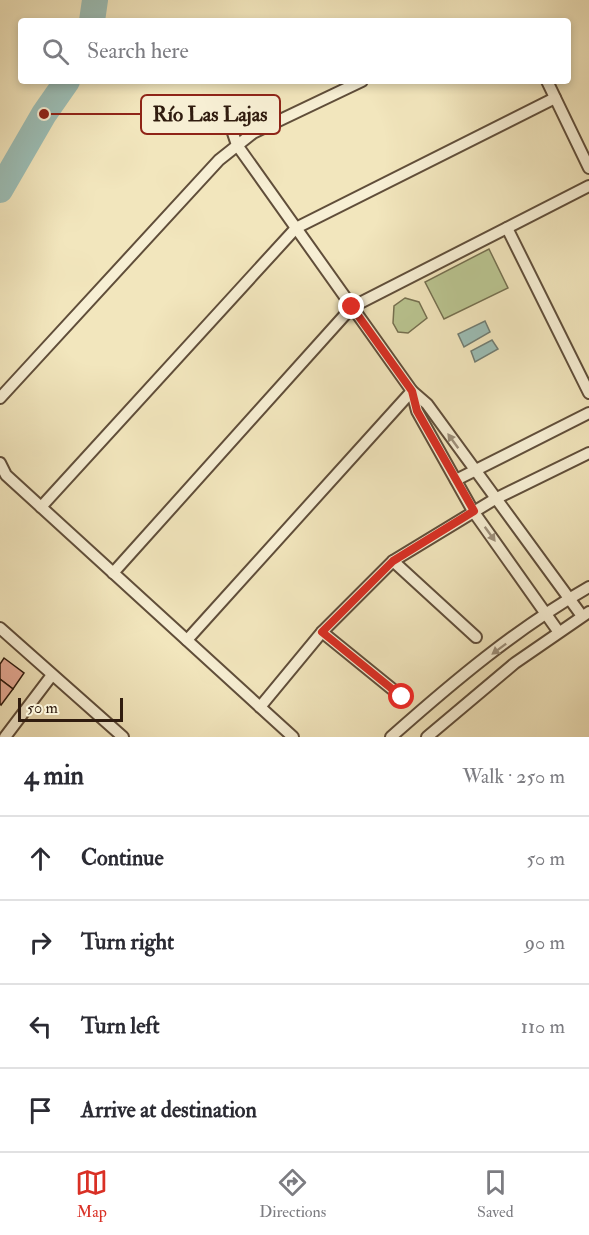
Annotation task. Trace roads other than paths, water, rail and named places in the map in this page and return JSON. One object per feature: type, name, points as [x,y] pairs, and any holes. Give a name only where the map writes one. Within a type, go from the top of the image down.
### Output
[{"type":"street","points":[[0,398],[219,160],[253,133],[356,84]]},
{"type":"street","points":[[548,84],[589,168]]},
{"type":"street","points":[[41,507],[296,228],[555,98]]},
{"type":"street","points":[[230,124],[237,145],[412,391],[427,404],[569,598],[585,614],[506,670],[427,737]]},
{"type":"street","points":[[113,573],[352,307],[589,186]]},
{"type":"street","points":[[507,228],[589,393]]},
{"type":"street","points":[[412,391],[417,411],[474,511],[558,631]]},
{"type":"street","points":[[187,640],[412,391]]},
{"type":"street","points":[[456,480],[589,413]]},
{"type":"street","points":[[260,707],[322,632],[393,561],[495,499],[589,453]]},
{"type":"street","points":[[0,463],[6,475],[293,737]]},
{"type":"street","points":[[393,561],[476,637]]},
{"type":"street","points":[[391,737],[444,690],[546,614],[589,587]]},
{"type":"street","points":[[0,627],[123,737]]},
{"type":"street","points":[[322,632],[402,697]]},
{"type":"street","points":[[5,737],[52,675]]},
{"type":"water","points":[[485,321],[490,332],[464,347],[458,334]]},
{"type":"water","points":[[492,340],[498,349],[475,362],[471,351]]},
{"type":"waterway","points":[[92,18],[95,0]]},
{"type":"waterway","points":[[0,190],[44,114],[65,84]]},
{"type":"place","name":"Río Las Lajas","points":[[44,114]]}]
